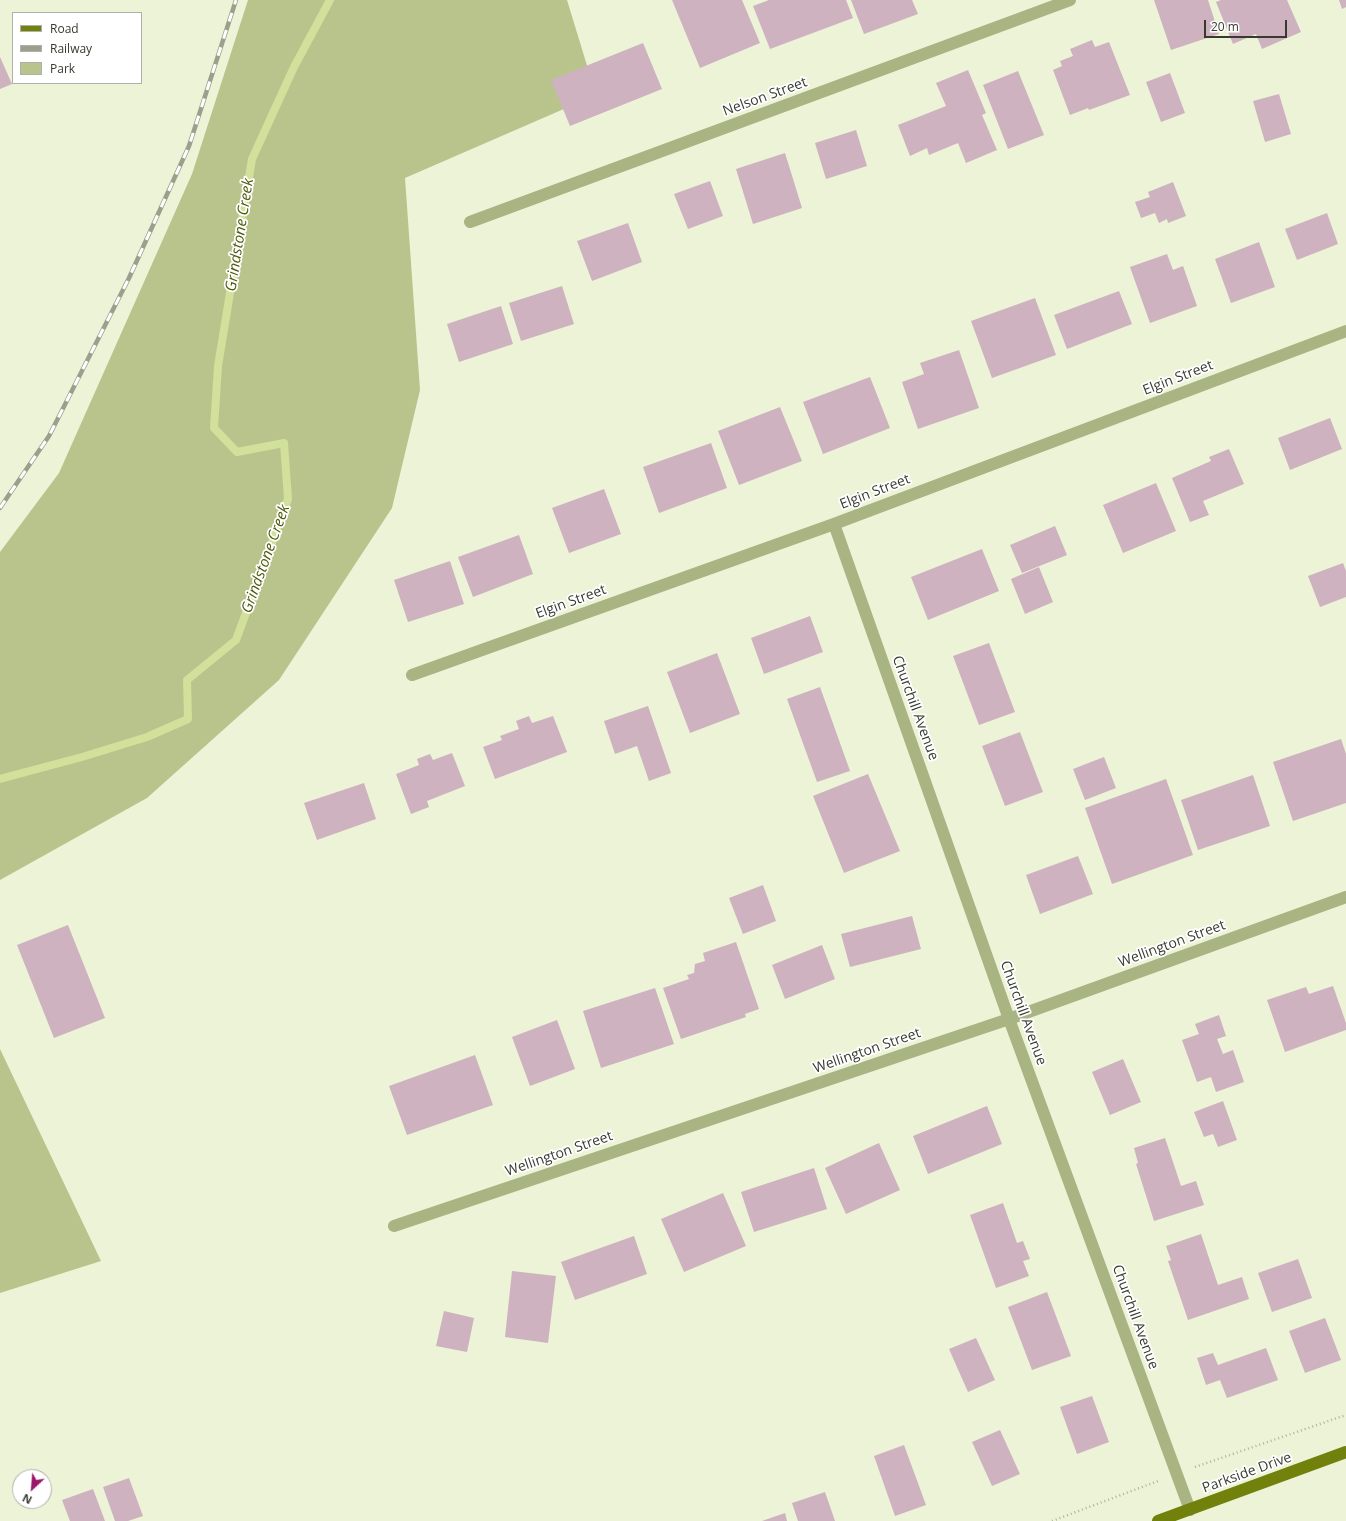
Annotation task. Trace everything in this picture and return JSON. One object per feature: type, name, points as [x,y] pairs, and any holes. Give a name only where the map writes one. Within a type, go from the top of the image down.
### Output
[{"type":"main road","name":"Parkside Drive","points":[[1158,1521],[1346,1452]]},
{"type":"street","name":"Nelson Street","points":[[470,222],[1070,0]]},
{"type":"street","name":"Elgin Street","points":[[412,675],[834,524],[1346,331]]},
{"type":"street","name":"Churchill Avenue","points":[[834,524],[1009,1019],[1190,1510]]},
{"type":"street","name":"Wellington Street","points":[[394,1226],[1009,1019],[1346,896]]},
{"type":"path","points":[[1052,1521],[1177,1474],[1346,1415]]},
{"type":"green space","points":[[248,0],[567,0],[596,95],[405,178],[420,390],[392,508],[279,680],[147,798],[0,880],[0,552],[59,473],[192,174]]},
{"type":"green space","points":[[0,1049],[101,1261],[0,1293]]},
{"type":"building","points":[[672,0],[742,0],[760,43],[700,68]]},
{"type":"building","points":[[769,0],[846,0],[853,18],[770,49],[753,6]]},
{"type":"building","points":[[851,0],[912,0],[918,14],[864,34]]},
{"type":"building","points":[[1154,0],[1208,0],[1219,34],[1171,50]]},
{"type":"building","points":[[1221,0],[1287,0],[1301,32],[1262,49],[1256,34],[1233,44],[1216,2]]},
{"type":"building","points":[[1339,0],[1346,0],[1346,7],[1342,9]]},
{"type":"building","points":[[1092,40],[1095,47],[1109,42],[1130,95],[1089,110],[1088,108],[1070,115],[1053,70],[1062,66],[1060,61],[1073,56],[1070,49]]},
{"type":"building","points":[[643,43],[662,89],[570,126],[551,80]]},
{"type":"building","points":[[0,57],[12,84],[0,89]]},
{"type":"building","points":[[968,70],[986,113],[982,115],[997,150],[966,163],[958,143],[929,155],[927,148],[910,156],[898,125],[946,106],[936,83]]},
{"type":"building","points":[[1018,71],[1044,135],[1008,149],[983,85]]},
{"type":"building","points":[[1170,73],[1185,113],[1161,122],[1146,82]]},
{"type":"building","points":[[1279,94],[1291,134],[1265,142],[1253,101]]},
{"type":"building","points":[[856,130],[867,166],[826,179],[815,143]]},
{"type":"building","points":[[785,153],[802,208],[753,224],[736,169]]},
{"type":"building","points":[[710,181],[723,216],[688,229],[674,194]]},
{"type":"building","points":[[1173,182],[1186,216],[1168,223],[1167,219],[1159,223],[1155,213],[1141,218],[1135,202],[1150,197],[1148,192]]},
{"type":"building","points":[[1327,213],[1338,244],[1297,260],[1285,229]]},
{"type":"building","points":[[628,223],[642,262],[592,281],[577,241]]},
{"type":"building","points":[[1259,242],[1275,287],[1231,303],[1215,259]]},
{"type":"building","points":[[1167,254],[1173,270],[1183,266],[1197,306],[1150,323],[1130,267]]},
{"type":"building","points":[[562,286],[574,324],[521,341],[509,303]]},
{"type":"building","points":[[1119,291],[1132,324],[1067,349],[1054,315]]},
{"type":"building","points":[[1035,298],[1056,355],[992,378],[971,321]]},
{"type":"building","points":[[501,306],[513,344],[459,362],[447,324]]},
{"type":"building","points":[[959,350],[979,408],[918,429],[902,382],[924,374],[920,363]]},
{"type":"building","points":[[870,377],[890,428],[823,454],[803,402]]},
{"type":"building","points":[[780,407],[802,461],[739,485],[718,431]]},
{"type":"building","points":[[1330,418],[1342,449],[1290,470],[1278,438]]},
{"type":"building","points":[[711,443],[727,488],[659,513],[643,467]]},
{"type":"building","points":[[1229,449],[1244,484],[1203,501],[1209,515],[1190,522],[1172,478],[1211,461],[1209,457]]},
{"type":"building","points":[[1156,483],[1176,531],[1123,553],[1103,505]]},
{"type":"building","points":[[604,489],[621,534],[569,553],[552,508]]},
{"type":"building","points":[[1055,526],[1067,555],[1022,573],[1010,545]]},
{"type":"building","points":[[519,535],[533,574],[473,597],[458,557]]},
{"type":"building","points":[[982,549],[999,591],[928,620],[911,577]]},
{"type":"building","points":[[450,561],[464,604],[408,622],[394,580]]},
{"type":"building","points":[[1343,563],[1346,571],[1346,597],[1320,607],[1308,576]]},
{"type":"building","points":[[1039,567],[1053,602],[1025,614],[1011,579]]},
{"type":"building","points":[[810,616],[823,652],[764,674],[751,638]]},
{"type":"building","points":[[989,643],[1015,712],[979,725],[953,656]]},
{"type":"building","points":[[717,653],[740,714],[690,733],[667,672]]},
{"type":"building","points":[[820,687],[850,771],[817,782],[787,699]]},
{"type":"building","points":[[648,706],[671,773],[649,781],[637,746],[615,754],[604,721]]},
{"type":"building","points":[[529,716],[532,723],[553,716],[567,752],[495,779],[483,747],[502,740],[500,736],[519,729],[516,721]]},
{"type":"building","points":[[1020,732],[1043,792],[1005,806],[982,746]]},
{"type":"building","points":[[1341,739],[1346,754],[1346,803],[1293,821],[1273,762]]},
{"type":"building","points":[[452,753],[465,786],[427,801],[429,807],[411,814],[396,774],[419,765],[417,759],[430,754],[433,760]]},
{"type":"building","points":[[1104,757],[1116,788],[1085,800],[1073,769]]},
{"type":"building","points":[[868,774],[900,851],[844,873],[813,796]]},
{"type":"building","points":[[1253,775],[1270,826],[1198,850],[1181,800]]},
{"type":"building","points":[[1166,779],[1193,855],[1112,884],[1085,808]]},
{"type":"building","points":[[364,783],[376,819],[317,840],[304,803]]},
{"type":"building","points":[[1078,856],[1093,894],[1040,914],[1026,875]]},
{"type":"building","points":[[763,885],[776,921],[743,934],[729,898]]},
{"type":"building","points":[[912,916],[921,949],[850,967],[841,934]]},
{"type":"building","points":[[68,925],[105,1018],[54,1038],[17,945]]},
{"type":"building","points":[[736,942],[759,1009],[745,1014],[746,1017],[681,1039],[663,988],[689,979],[687,975],[694,973],[695,964],[705,961],[703,953]]},
{"type":"building","points":[[822,945],[835,979],[785,999],[772,965]]},
{"type":"building","points":[[1333,986],[1346,1023],[1346,1030],[1285,1052],[1267,1000],[1306,987],[1309,994]]},
{"type":"building","points":[[655,988],[674,1044],[601,1068],[583,1011]]},
{"type":"building","points":[[1219,1015],[1226,1036],[1217,1039],[1223,1054],[1233,1050],[1244,1082],[1216,1092],[1211,1077],[1197,1082],[1182,1040],[1199,1034],[1195,1024]]},
{"type":"building","points":[[557,1020],[575,1069],[530,1086],[512,1037]]},
{"type":"building","points":[[475,1055],[493,1105],[407,1135],[389,1086]]},
{"type":"building","points":[[1123,1059],[1141,1102],[1110,1115],[1092,1072]]},
{"type":"building","points":[[1223,1101],[1237,1140],[1218,1147],[1213,1134],[1204,1137],[1194,1112]]},
{"type":"building","points":[[987,1106],[1002,1144],[928,1174],[913,1136]]},
{"type":"building","points":[[1165,1138],[1181,1186],[1196,1181],[1204,1205],[1154,1221],[1136,1164],[1138,1163],[1134,1148]]},
{"type":"building","points":[[879,1143],[900,1190],[846,1214],[825,1168]]},
{"type":"building","points":[[814,1168],[827,1209],[754,1232],[741,1192]]},
{"type":"building","points":[[723,1193],[746,1246],[684,1272],[661,1219]]},
{"type":"building","points":[[1003,1203],[1017,1243],[1023,1241],[1030,1259],[1023,1261],[1029,1276],[996,1288],[970,1215]]},
{"type":"building","points":[[1201,1234],[1218,1285],[1242,1277],[1249,1299],[1188,1320],[1168,1261],[1171,1260],[1166,1246]]},
{"type":"building","points":[[634,1236],[647,1274],[575,1300],[561,1262]]},
{"type":"building","points":[[1298,1259],[1312,1298],[1272,1312],[1258,1273]]},
{"type":"building","points":[[512,1271],[556,1276],[548,1343],[505,1337]]},
{"type":"building","points":[[1047,1292],[1071,1356],[1032,1370],[1008,1307]]},
{"type":"building","points":[[444,1311],[474,1318],[467,1352],[436,1346]]},
{"type":"building","points":[[1325,1318],[1341,1360],[1305,1373],[1289,1331]]},
{"type":"building","points":[[976,1338],[995,1380],[968,1392],[949,1349]]},
{"type":"building","points":[[1266,1348],[1278,1380],[1227,1398],[1220,1380],[1206,1385],[1197,1358],[1213,1353],[1218,1365]]},
{"type":"building","points":[[1092,1396],[1109,1442],[1077,1454],[1060,1407]]},
{"type":"building","points":[[1000,1430],[1020,1474],[992,1486],[972,1442]]},
{"type":"building","points":[[904,1445],[926,1505],[895,1516],[874,1456]]},
{"type":"building","points":[[129,1478],[143,1516],[128,1521],[115,1521],[103,1487]]},
{"type":"building","points":[[93,1489],[105,1521],[70,1521],[62,1500]]},
{"type":"building","points":[[825,1492],[835,1521],[798,1521],[792,1503]]},
{"type":"building","points":[[785,1513],[787,1521],[762,1521]]},
{"type":"waterway","name":"Grindstone Creek","points":[[0,779],[82,757],[147,737],[188,719],[187,680],[236,640],[288,499],[284,443],[237,452],[214,428],[218,366],[252,159],[294,67],[330,0]]},
{"type":"railway","points":[[0,508],[49,436],[129,278],[189,146],[236,0]]}]
